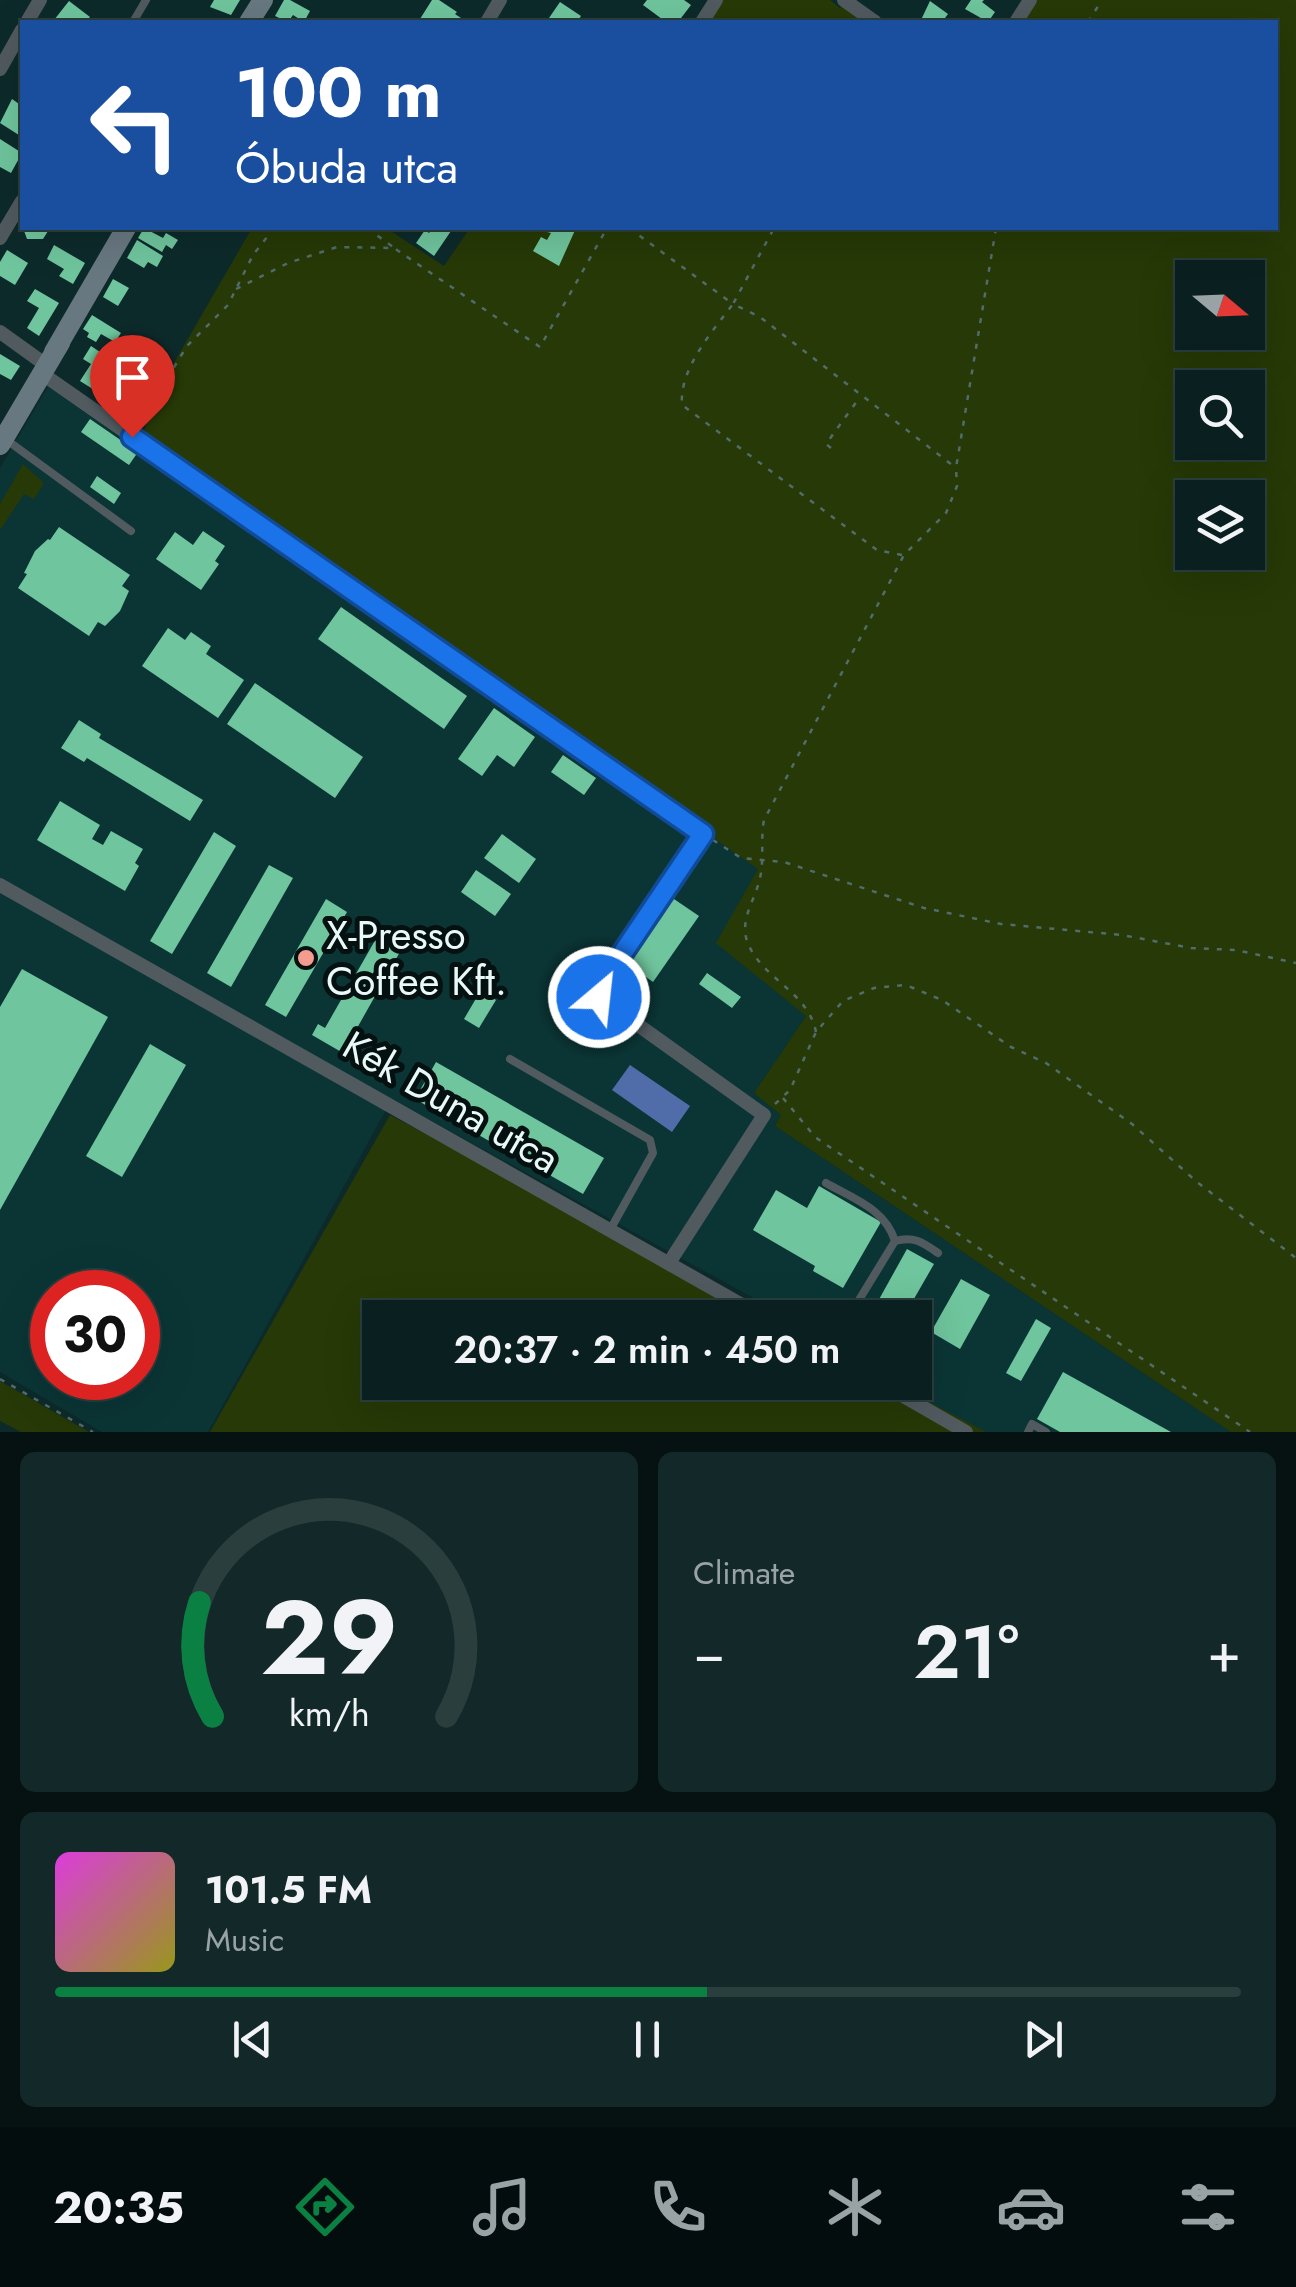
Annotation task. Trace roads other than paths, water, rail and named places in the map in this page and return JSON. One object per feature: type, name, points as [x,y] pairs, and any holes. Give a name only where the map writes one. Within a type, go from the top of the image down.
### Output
[{"type":"main road","points":[[2,442],[125,230]]},
{"type":"street","points":[[844,0],[872,20]]},
{"type":"street","points":[[0,69],[20,34]]},
{"type":"street","points":[[0,238],[20,204]]},
{"type":"street","points":[[0,332],[47,363],[132,437],[703,834],[599,988],[599,997],[764,1114],[669,1263]]},
{"type":"street","name":"Kék Duna utca","points":[[0,885],[734,1300]]},
{"type":"street","points":[[910,1400],[966,1432]]},
{"type":"lane","points":[[2,442],[131,530]]},
{"type":"lane","points":[[510,1059],[650,1140],[653,1152],[610,1230]]},
{"type":"lane","points":[[826,1182],[881,1214],[889,1222],[895,1240]]},
{"type":"lane","points":[[859,1300],[895,1240],[918,1239],[938,1253]]},
{"type":"lane","points":[[1028,1432],[1032,1424],[1046,1432]]},
{"type":"water","points":[[630,1065],[690,1106],[672,1132],[612,1090]]},
{"type":"place","name":"X-Presso Coffee Kft.","points":[[306,958]]}]
